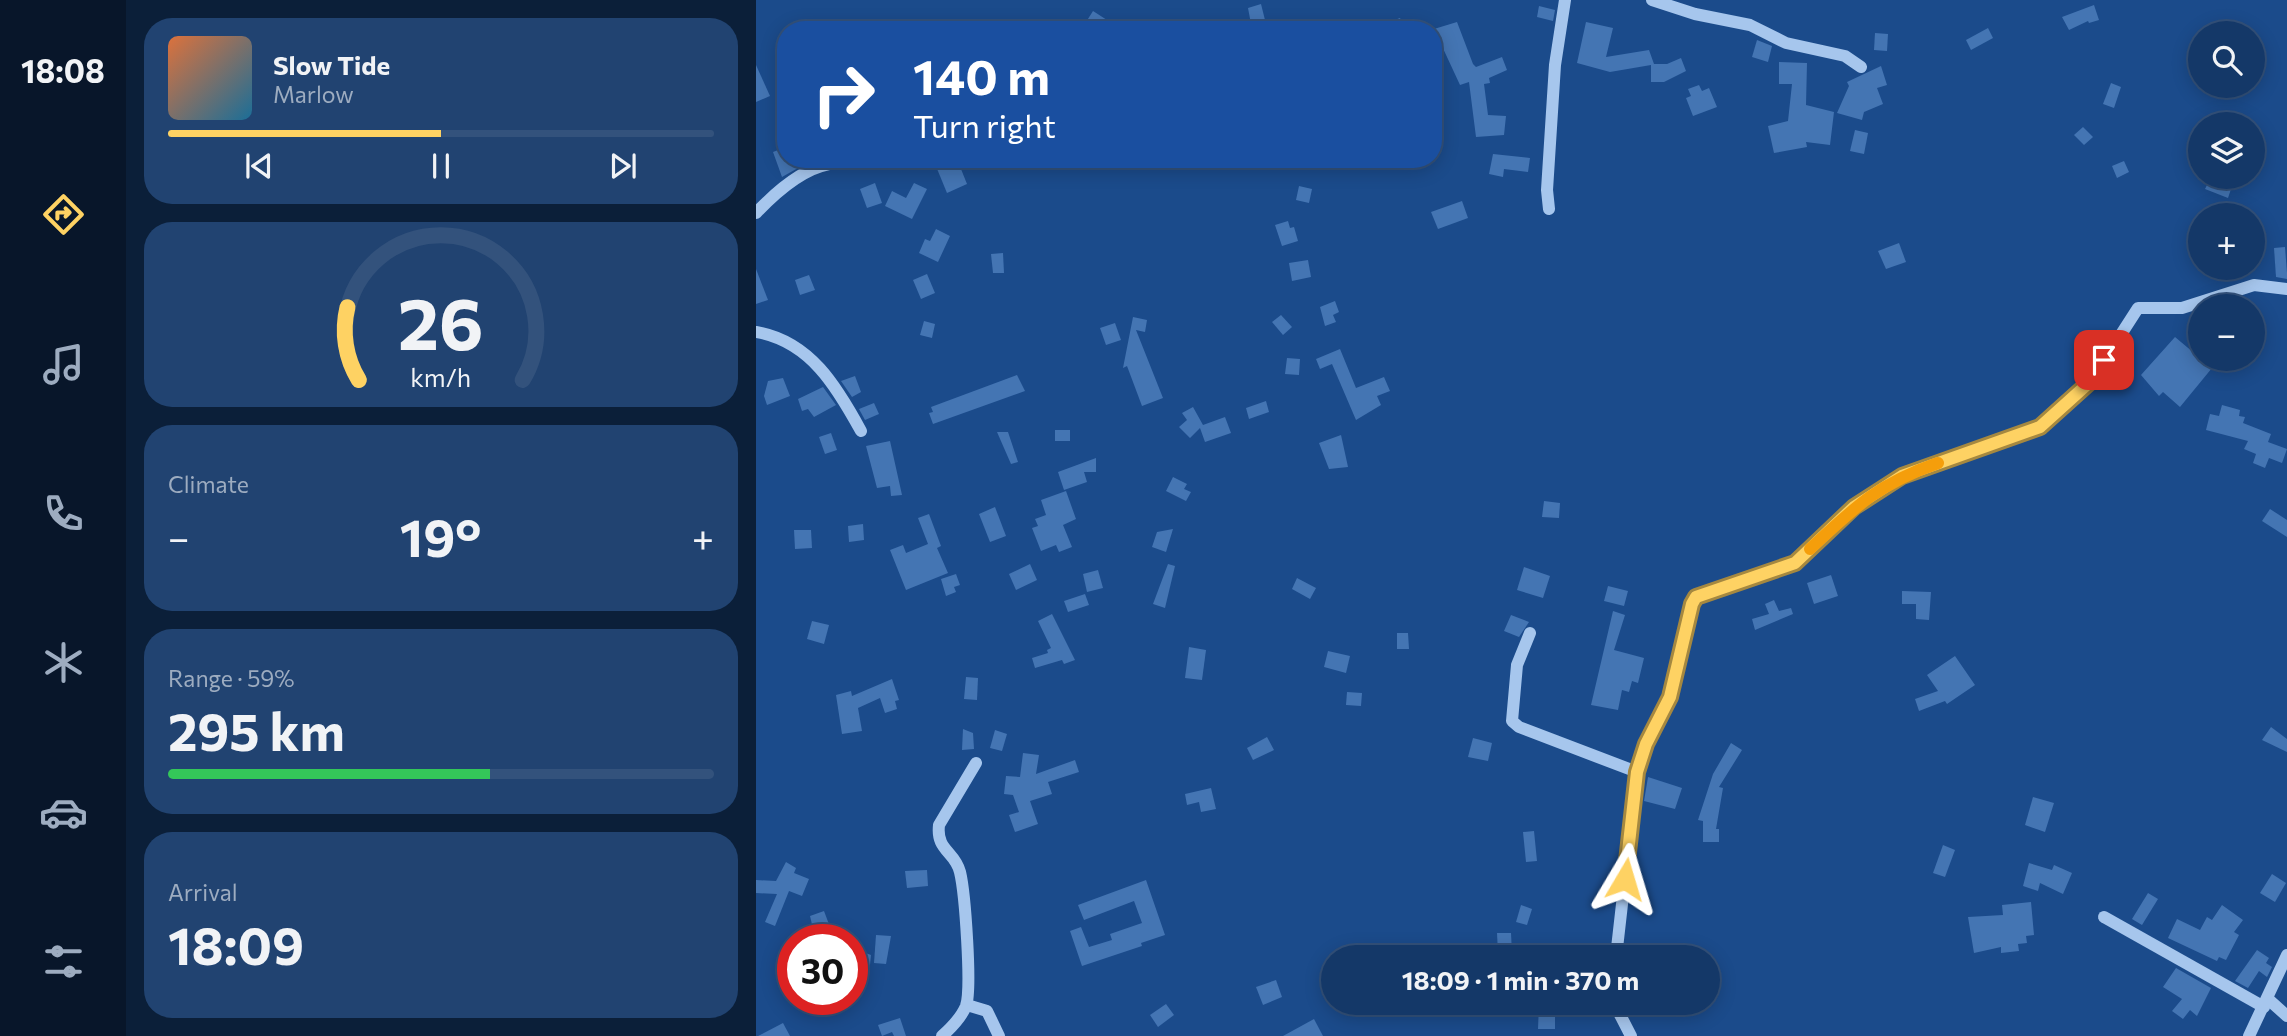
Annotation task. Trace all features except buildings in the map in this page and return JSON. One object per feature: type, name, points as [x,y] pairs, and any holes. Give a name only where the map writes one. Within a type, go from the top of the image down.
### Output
[{"type":"street","points":[[1549,209],[1546,190],[1555,65],[1565,0]]},
{"type":"street","points":[[1652,0],[1695,15],[1751,24],[1786,43],[1846,56],[1861,67]]},
{"type":"street","points":[[756,213],[784,188],[818,168]]},
{"type":"street","points":[[1617,945],[1637,772],[1646,744],[1670,697],[1692,604],[1696,597],[1795,563],[1854,507],[1902,476],[2040,427],[2091,381],[2138,308],[2182,308],[2254,285],[2287,289]]},
{"type":"street","points":[[756,331],[772,334],[808,356],[836,388],[861,431]]},
{"type":"street","points":[[1530,633],[1517,665],[1513,722],[1519,727],[1637,772]]},
{"type":"street","points":[[942,1036],[967,1005],[960,870],[938,836],[945,811],[976,763]]},
{"type":"street","points":[[2104,917],[2287,1016]]},
{"type":"street","points":[[2249,1036],[2287,955]]},
{"type":"street","points":[[967,1005],[987,1011],[999,1036]]},
{"type":"street","points":[[1620,1015],[1631,1036]]},
{"type":"slow traffic","points":[[1810,549],[1854,507],[1880,488],[1902,476],[1938,463]]},
{"type":"route","points":[[1625,879],[1637,772],[1646,744],[1670,697],[1692,604],[1696,597],[1776,572],[1795,563],[1854,507],[1902,476],[2040,427],[2091,381],[2104,360]]}]
